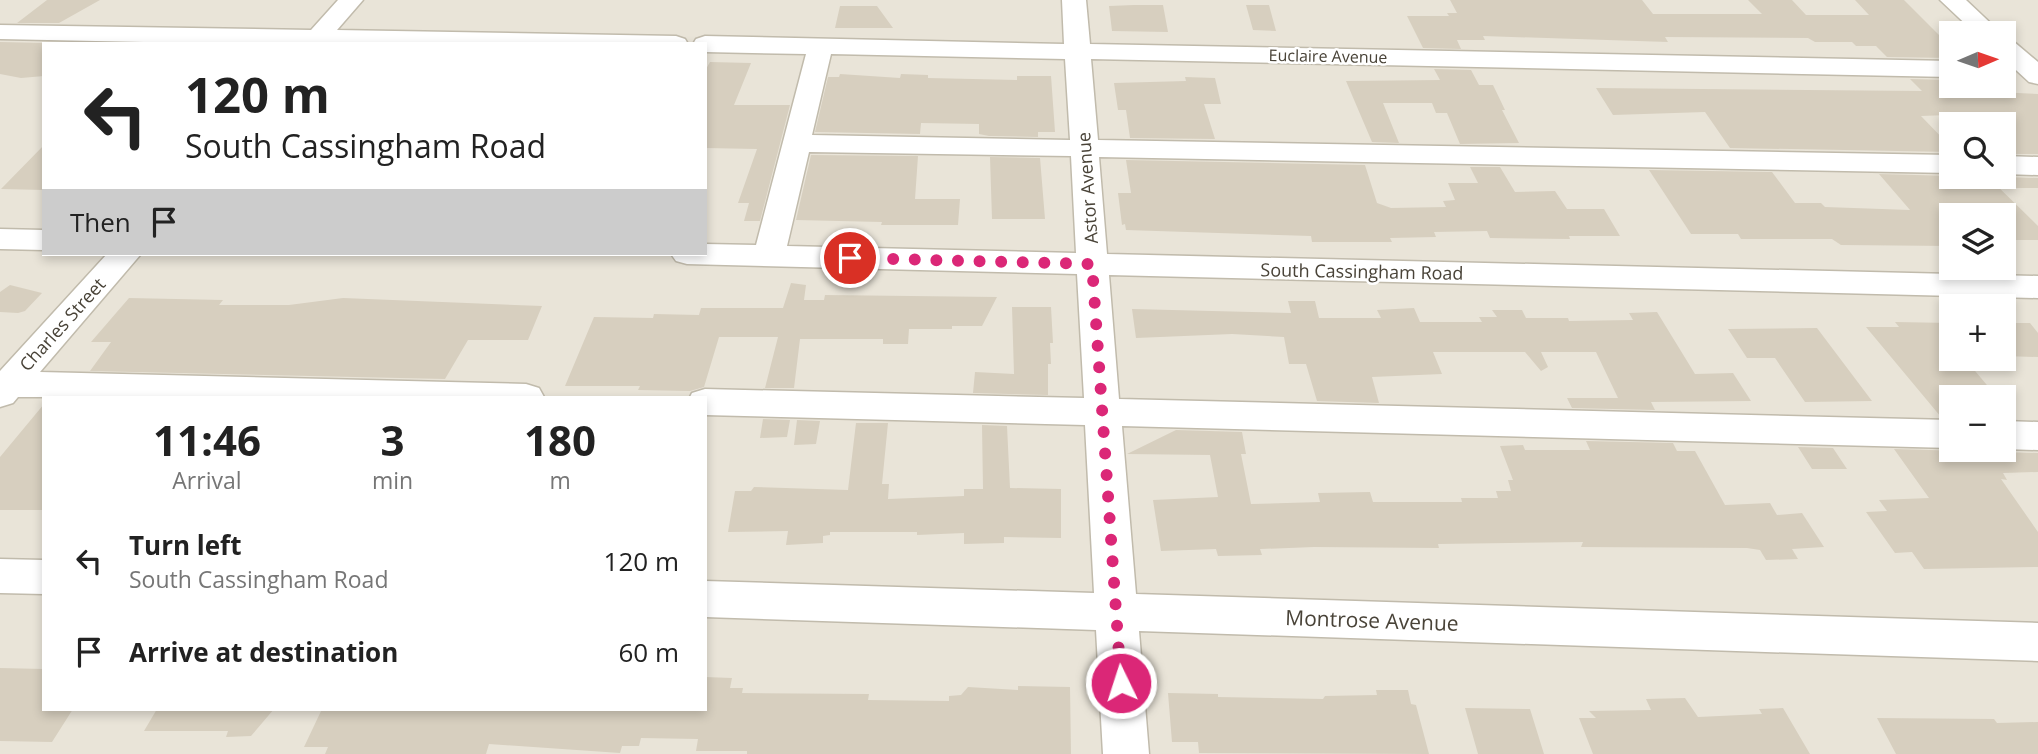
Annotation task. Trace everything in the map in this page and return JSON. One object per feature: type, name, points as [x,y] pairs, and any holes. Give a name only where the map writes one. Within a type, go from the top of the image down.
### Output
[{"type":"street","points":[[315,41],[351,0]]},
{"type":"street","name":"Astor Avenue","points":[[1074,0],[1126,754]]},
{"type":"street","points":[[1952,0],[1976,21]]},
{"type":"street","points":[[0,32],[315,41],[525,42]]},
{"type":"street","name":"Euclaire Avenue","points":[[707,44],[1939,69]]},
{"type":"street","points":[[769,256],[820,47]]},
{"type":"street","points":[[2016,56],[2036,72]]},
{"type":"street","points":[[2016,71],[2036,72]]},
{"type":"street","points":[[796,143],[1939,164]]},
{"type":"street","points":[[2016,165],[2038,166]]},
{"type":"street","points":[[0,239],[42,240]]},
{"type":"street","name":"South Cassingham Road","points":[[707,254],[2038,287]]},
{"type":"street","name":"Charles Street","points":[[3,387],[123,256]]},
{"type":"street","points":[[3,387],[474,396]]},
{"type":"street","points":[[707,402],[1939,434]]},
{"type":"street","points":[[2016,435],[2038,436]]},
{"type":"street","points":[[0,576],[42,578]]},
{"type":"street","name":"Montrose Avenue","points":[[707,599],[2038,642]]},
{"type":"shaded area","points":[[0,0],[2038,0],[2038,754],[0,754]]},
{"type":"building","points":[[47,0],[100,0],[59,23],[17,23]]},
{"type":"building","points":[[1450,0],[1642,0],[1653,14],[1762,14],[1748,0],[1792,0],[1806,15],[1869,15],[1855,0],[1904,0],[1939,35],[1939,58],[1887,57],[1876,46],[1856,46],[1852,42],[1815,42],[1808,38],[1665,37],[1668,42],[1483,36],[1485,40],[1457,40],[1461,49],[1423,48],[1407,16],[1449,16],[1447,13],[1457,13]]},
{"type":"building","points":[[1163,5],[1168,32],[1112,31],[1109,6]]},
{"type":"building","points":[[1246,5],[1269,5],[1276,31],[1253,30]]},
{"type":"building","points":[[840,6],[877,6],[893,28],[835,28]]},
{"type":"building","points":[[0,42],[42,43],[42,76],[21,78],[0,74]]},
{"type":"building","points":[[710,62],[751,63],[734,105],[790,105],[760,221],[744,221],[749,203],[738,203],[757,149],[707,148],[707,67]]},
{"type":"building","points":[[1434,69],[1471,70],[1479,85],[1493,85],[1519,143],[1460,144],[1447,113],[1436,113],[1432,103],[1383,103],[1399,143],[1372,142],[1346,81],[1440,80]]},
{"type":"building","points":[[840,74],[1017,80],[1017,76],[1051,76],[1055,132],[1038,132],[1038,137],[989,136],[979,134],[979,124],[921,123],[920,134],[815,132],[828,77],[839,77]]},
{"type":"building","points":[[1185,77],[1215,78],[1221,104],[1204,104],[1215,139],[1130,138],[1126,110],[1118,110],[1114,83],[1186,81]]},
{"type":"building","points":[[1910,79],[1939,80],[1939,98],[2016,98],[2016,93],[2038,94],[2038,154],[2016,154],[2016,112],[1939,112],[1939,115],[1921,116],[1939,135],[1939,152],[1730,148],[1705,112],[1613,115],[1596,88],[1922,91]]},
{"type":"building","points":[[42,147],[42,190],[1,189]]},
{"type":"building","points":[[811,155],[918,156],[915,199],[960,199],[958,225],[881,225],[882,222],[796,220]]},
{"type":"building","points":[[990,157],[1040,158],[1045,219],[992,219]]},
{"type":"building","points":[[1126,160],[1365,165],[1377,203],[1391,208],[1446,207],[1443,201],[1455,200],[1448,183],[1478,183],[1470,167],[1500,167],[1515,192],[1555,191],[1567,209],[1604,209],[1620,236],[1569,236],[1570,239],[1490,238],[1487,231],[1434,232],[1436,237],[1390,238],[1392,242],[1312,242],[1311,236],[1126,230],[1125,224],[1122,225],[1118,193],[1131,193]]},
{"type":"building","points":[[1649,170],[1772,172],[1795,203],[1821,203],[1825,207],[1910,210],[1879,174],[1939,176],[1939,189],[2000,189],[2015,203],[1939,203],[1939,246],[1841,245],[1832,239],[1741,239],[1738,234],[1691,234]]},
{"type":"building","points":[[2016,177],[2038,178],[2038,188],[2016,188]]},
{"type":"building","points":[[2016,204],[2038,226],[2038,240],[2016,240]]},
{"type":"building","points":[[791,283],[806,285],[804,300],[824,300],[825,295],[997,297],[982,326],[909,329],[908,344],[883,344],[883,339],[800,339],[794,388],[765,388],[778,337],[719,337],[704,387],[690,391],[638,390],[640,386],[565,386],[594,317],[653,318],[654,314],[699,315],[701,308],[783,308]]},
{"type":"building","points":[[10,285],[42,293],[25,311],[0,312],[0,292]]},
{"type":"building","points":[[129,298],[223,300],[219,305],[289,305],[343,298],[542,306],[528,340],[468,340],[445,379],[90,371],[111,342],[91,342]]},
{"type":"building","points":[[1288,301],[1315,301],[1319,318],[1381,318],[1377,310],[1414,308],[1420,322],[1482,322],[1479,317],[1497,317],[1492,310],[1522,310],[1526,318],[1568,318],[1569,321],[1633,320],[1629,313],[1657,312],[1695,374],[1733,373],[1751,401],[1651,402],[1655,410],[1572,408],[1567,398],[1618,398],[1596,352],[1541,352],[1548,367],[1541,371],[1525,352],[1433,352],[1442,374],[1372,377],[1379,403],[1317,401],[1306,364],[1289,364],[1284,337],[1232,334],[1136,338],[1132,309],[1291,313]]},
{"type":"building","points":[[1012,307],[1051,307],[1053,343],[1050,343],[1048,395],[973,393],[975,372],[1014,374]]},
{"type":"building","points":[[1895,322],[1939,323],[1939,371],[1975,371],[1987,385],[1939,385],[1939,415],[1866,327],[1899,327]]},
{"type":"building","points":[[2016,323],[2030,323],[2038,333],[2038,357],[2016,356]]},
{"type":"building","points":[[1817,328],[1872,401],[1805,402],[1775,358],[1747,358],[1728,329]]},
{"type":"building","points":[[42,406],[42,510],[0,510],[0,457]]},
{"type":"building","points":[[763,419],[790,420],[787,437],[760,438]]},
{"type":"building","points":[[797,420],[820,421],[816,444],[794,445]]},
{"type":"building","points":[[856,423],[888,423],[882,484],[889,484],[888,499],[964,496],[964,489],[983,489],[982,425],[1007,426],[1010,488],[1061,489],[1061,538],[1004,537],[1004,543],[964,544],[964,533],[917,535],[917,532],[830,532],[830,535],[823,536],[823,543],[786,545],[788,531],[728,532],[735,491],[751,491],[754,487],[848,490]]},
{"type":"building","points":[[1176,430],[1242,432],[1246,454],[1241,454],[1251,504],[1320,502],[1318,493],[1370,492],[1373,502],[1462,502],[1461,498],[1498,498],[1496,491],[1511,491],[1508,480],[1513,480],[1500,446],[1523,445],[1525,450],[1590,450],[1586,441],[1673,443],[1677,451],[1695,451],[1725,505],[1770,503],[1777,515],[1802,513],[1824,547],[1792,549],[1798,559],[1766,560],[1760,550],[1747,548],[1581,547],[1583,542],[1438,544],[1439,548],[1260,549],[1262,555],[1218,556],[1216,549],[1161,551],[1153,500],[1218,497],[1210,455],[1127,454]]},
{"type":"building","points":[[1798,447],[1833,448],[1847,469],[1812,469]]},
{"type":"building","points":[[1894,449],[1939,450],[1939,462],[2016,462],[2016,452],[2038,453],[2038,472],[2003,473],[2007,480],[2001,479],[2038,532],[2038,567],[1924,569],[1912,552],[1895,553],[1866,512],[1887,511],[1879,500],[1929,498]]},
{"type":"building","points":[[0,668],[42,669],[42,711],[72,711],[52,742],[0,741]]},
{"type":"building","points":[[707,677],[732,678],[730,688],[743,688],[742,693],[869,694],[868,700],[949,701],[949,696],[961,695],[968,687],[1018,690],[1018,686],[1070,687],[1071,754],[747,754],[747,751],[696,751],[698,739],[641,738],[639,746],[622,746],[620,753],[489,744],[486,754],[325,754],[328,747],[304,747],[321,711],[707,711]]},
{"type":"building","points":[[1376,690],[1408,690],[1411,704],[1416,705],[1429,754],[1199,753],[1198,742],[1172,742],[1168,693],[1323,699],[1325,696],[1377,695]]},
{"type":"building","points":[[1685,698],[1698,717],[1762,714],[1759,709],[1783,708],[1810,754],[1593,754],[1579,718],[1596,718],[1589,711],[1651,710],[1646,699]]},
{"type":"building","points":[[1465,708],[1530,709],[1544,754],[1478,754]]},
{"type":"building","points":[[156,711],[272,711],[251,736],[226,737],[228,731],[144,731]]},
{"type":"building","points":[[1877,718],[2038,722],[2038,754],[1896,754]]},
{"type":"route","points":[[850,258],[1092,264],[1121,683]]}]
